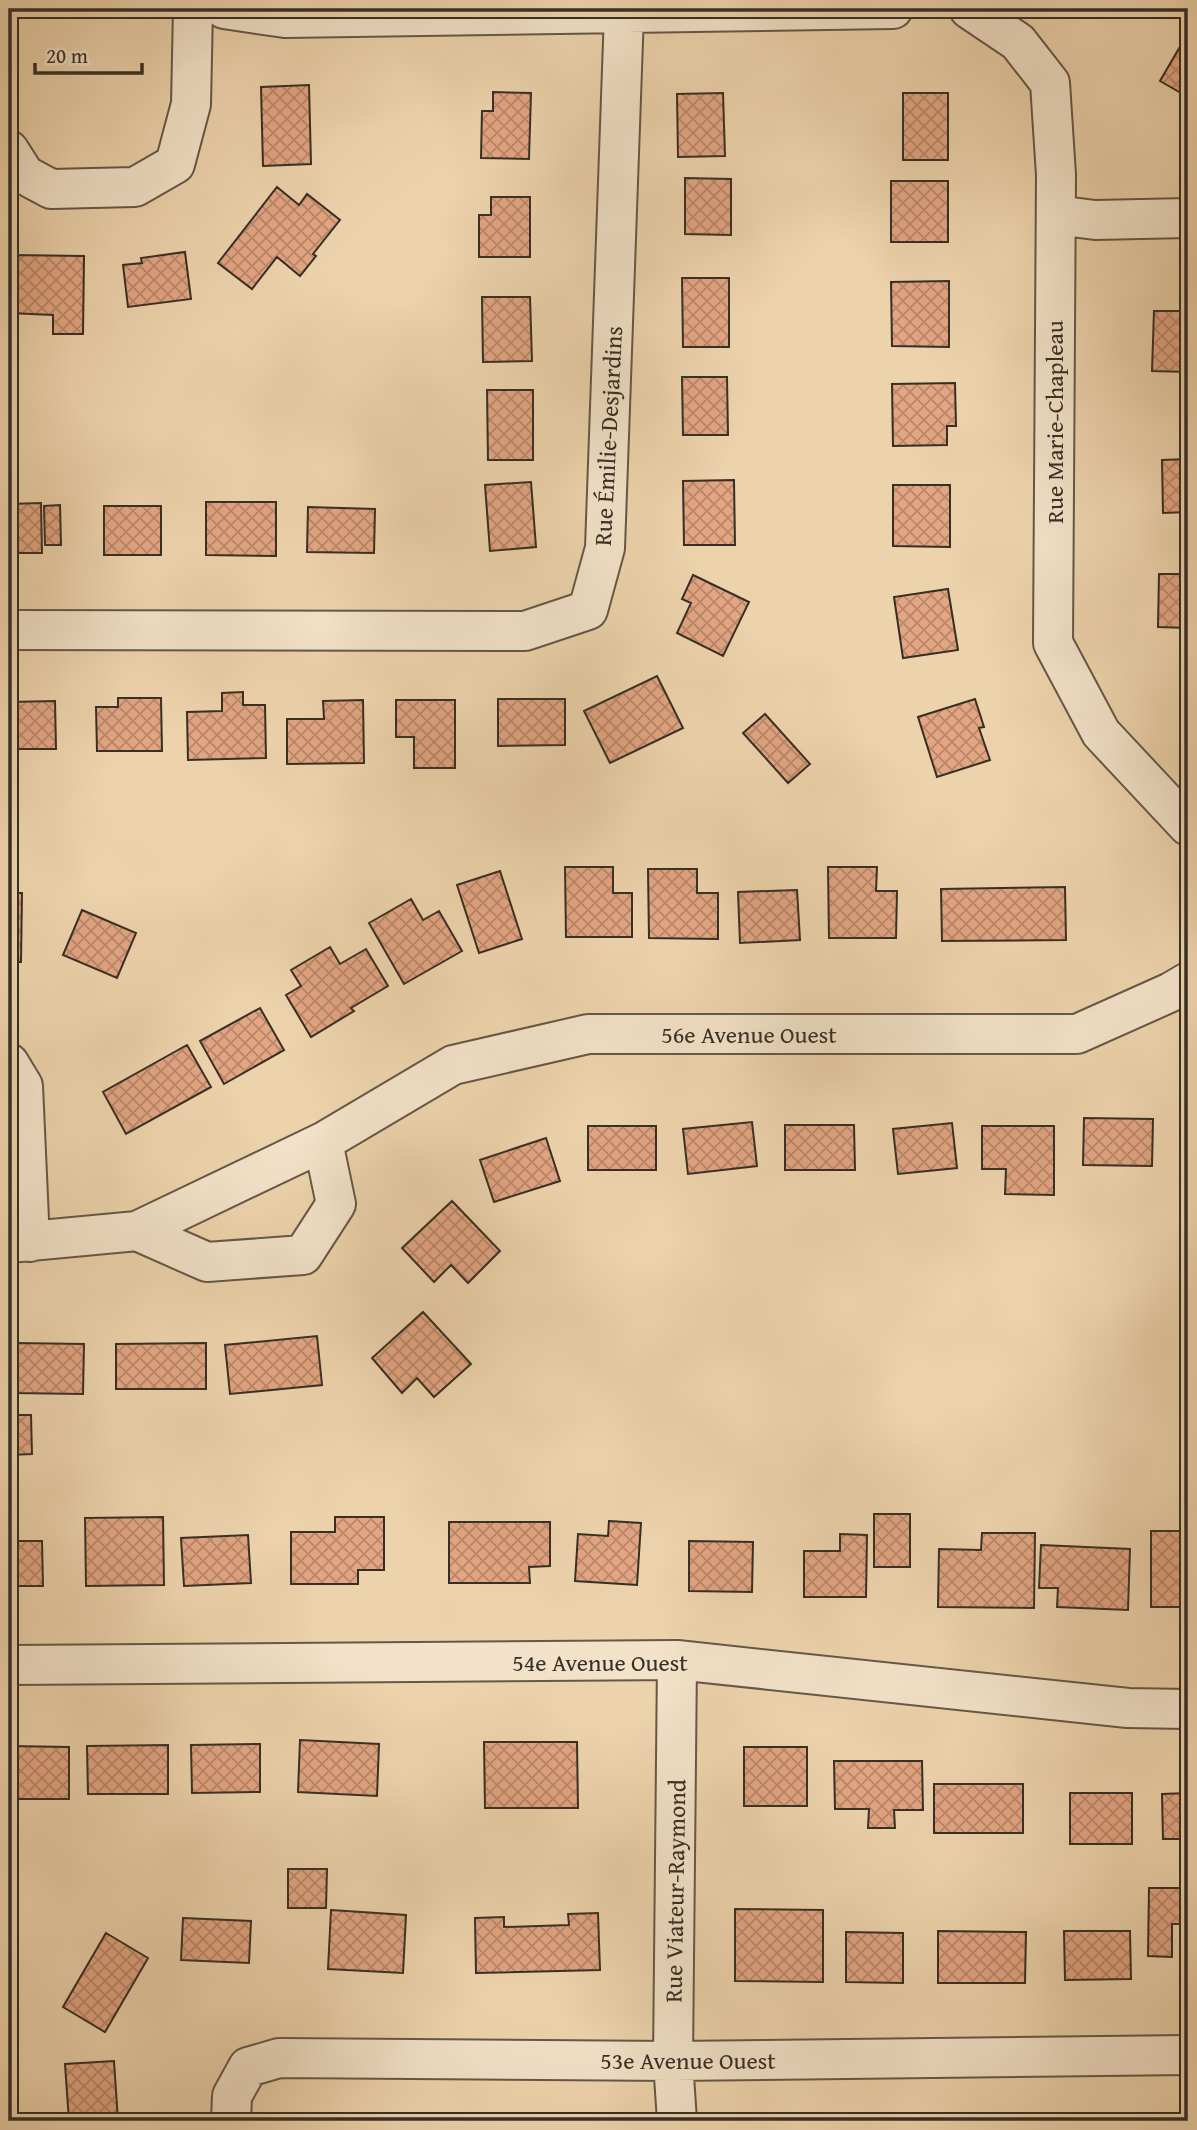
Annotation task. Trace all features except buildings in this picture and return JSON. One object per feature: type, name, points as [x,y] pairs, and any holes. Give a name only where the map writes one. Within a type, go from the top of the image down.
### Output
[{"type":"street","points":[[9,150],[25,175],[51,189],[135,187],[175,164],[191,104],[193,9]]},
{"type":"street","points":[[224,9],[285,19],[893,9]]},
{"type":"street","name":"Rue Marie-Chapleau","points":[[969,9],[1018,42],[1050,83],[1056,175],[1053,643],[1101,733],[1188,826]]},
{"type":"street","name":"Rue Émilie-Desjardins","points":[[9,630],[526,631],[588,610],[606,548],[624,13]]},
{"type":"street","points":[[1056,215],[1096,220],[1188,218]]},
{"type":"street","name":"56e Avenue Ouest","points":[[9,1063],[23,1086],[20,1242],[137,1231],[323,1142],[453,1065],[588,1034],[1077,1034],[1188,982]]},
{"type":"street","name":"56e Avenue Ouest","points":[[137,1231],[207,1262],[303,1255],[336,1204],[323,1142]]},
{"type":"street","name":"54e Avenue Ouest","points":[[9,1665],[677,1660],[1128,1708],[1188,1709]]},
{"type":"street","name":"Rue Viateur-Raymond","points":[[677,1660],[673,2062],[677,2121]]},
{"type":"street","name":"53e Avenue Ouest","points":[[231,2121],[232,2096],[248,2067],[279,2058],[673,2062],[1188,2055]]}]
